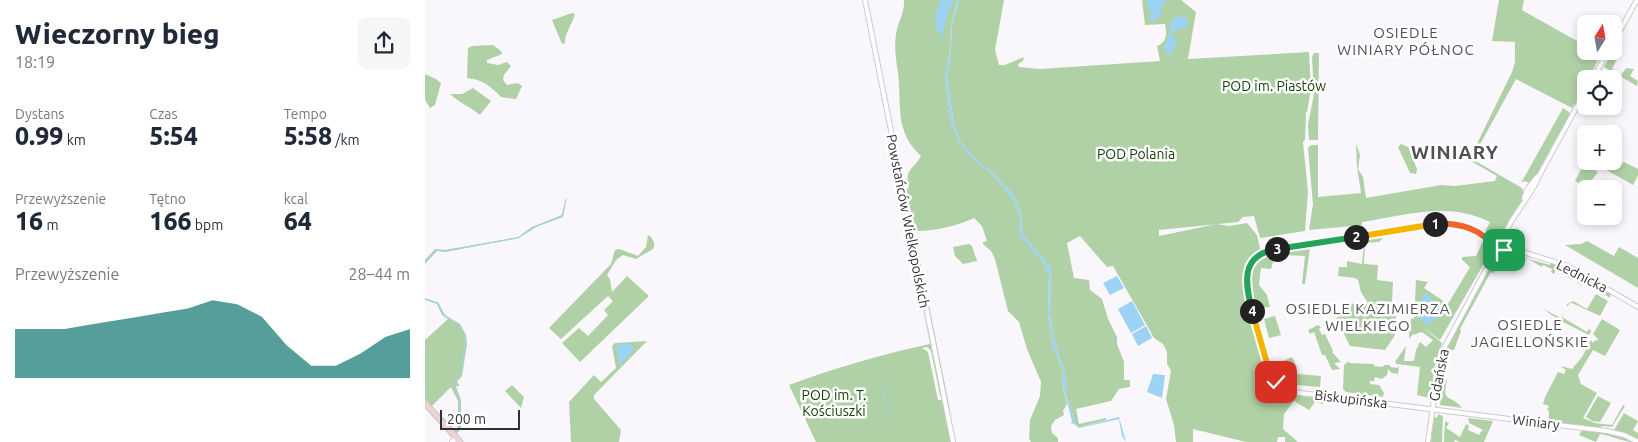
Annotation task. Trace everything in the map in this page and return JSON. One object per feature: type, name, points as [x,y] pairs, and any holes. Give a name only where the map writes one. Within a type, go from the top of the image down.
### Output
[{"type":"main road","points":[[425,403],[458,440]]},
{"type":"street","name":"Powstańców Wielkopolskich","points":[[865,0],[953,442]]},
{"type":"street","points":[[1623,25],[1637,0]]},
{"type":"street","name":"Gdańska","points":[[1428,442],[1442,350],[1577,106]]},
{"type":"street","name":"Biskupińska","points":[[1432,408],[1293,392],[1280,386],[1269,370],[1247,288],[1247,272],[1255,258],[1271,250],[1438,224],[1465,227],[1482,234],[1499,246]]},
{"type":"street","name":"Lednicka","points":[[1499,246],[1562,263],[1638,306]]},
{"type":"street","name":"Winiary","points":[[1432,408],[1607,431],[1624,435],[1638,442]]},
{"type":"street","points":[[452,442],[458,440]]},
{"type":"green space","points":[[904,0],[957,0],[951,25],[950,51],[945,77],[951,123],[959,142],[974,160],[991,173],[1013,199],[1019,214],[1019,233],[1043,262],[1049,274],[1048,315],[1053,346],[1063,372],[1062,383],[1067,404],[1063,411],[1064,415],[1055,420],[1051,426],[1052,433],[1058,438],[1058,442],[1031,442],[1029,438],[1030,420],[1040,396],[1041,382],[1027,349],[1019,322],[1008,311],[995,259],[991,251],[983,244],[983,242],[987,241],[982,226],[974,218],[944,228],[914,231],[955,442],[904,190],[909,188],[908,173],[921,156],[912,147],[903,127],[901,117],[895,44]]},
{"type":"green space","points":[[959,0],[1004,0],[995,50],[999,65],[1005,65],[1024,57],[1023,61],[1018,64],[1019,67],[1040,69],[1160,61],[1157,46],[1166,37],[1165,24],[1145,25],[1142,0],[1181,0],[1196,12],[1188,59],[1309,52],[1311,89],[1306,112],[1305,140],[1303,142],[1308,192],[1305,231],[1260,238],[1254,216],[1243,217],[1238,222],[1217,224],[1229,226],[1247,223],[1257,235],[1260,249],[1246,270],[1244,293],[1266,372],[1268,372],[1267,374],[1265,373],[1264,377],[1271,378],[1284,390],[1300,396],[1336,399],[1333,405],[1332,402],[1323,402],[1323,404],[1315,402],[1309,410],[1294,401],[1284,414],[1283,429],[1298,442],[1285,442],[1285,437],[1278,437],[1277,442],[1246,442],[1193,429],[1193,442],[1176,442],[1174,425],[1166,399],[1171,371],[1167,364],[1167,352],[1163,344],[1154,338],[1113,266],[1107,267],[1080,236],[1067,243],[1074,278],[1089,280],[1090,290],[1102,299],[1108,319],[1117,337],[1117,344],[1124,362],[1124,380],[1130,380],[1130,387],[1119,389],[1111,401],[1076,409],[1079,424],[1106,418],[1106,420],[1080,427],[1076,426],[1066,393],[1065,372],[1053,334],[1050,315],[1051,268],[1022,234],[1021,213],[1014,195],[967,150],[960,141],[954,124],[947,77],[950,62],[952,25]],"holes":[[[1216,224],[1159,236],[1159,230]]]},
{"type":"green space","points":[[1499,0],[1524,0],[1522,10],[1577,41],[1577,60],[1598,60],[1593,70],[1577,70],[1577,100],[1572,108],[1516,79],[1472,159],[1522,188],[1523,199],[1521,205],[1503,233],[1497,238],[1485,232],[1490,222],[1459,212],[1443,211],[1411,213],[1362,222],[1362,225],[1309,230],[1313,204],[1308,148],[1311,145],[1318,145],[1318,197],[1361,193],[1357,167],[1356,143],[1360,155],[1358,169],[1363,177],[1366,198],[1441,185],[1455,186],[1495,181],[1497,176],[1469,160],[1512,72],[1515,62],[1515,42],[1492,41]]},
{"type":"green space","points":[[572,13],[575,14],[566,35],[565,43],[562,44],[552,20]]},
{"type":"green space","points":[[493,45],[502,54],[487,60],[487,63],[498,65],[507,62],[511,66],[504,75],[503,80],[507,85],[518,83],[522,86],[516,99],[501,97],[486,84],[467,78],[468,48],[472,46]]},
{"type":"green space","points":[[1314,53],[1319,53],[1318,140],[1309,140],[1308,125],[1314,94],[1312,57]]},
{"type":"green space","points":[[1608,60],[1616,60],[1612,69],[1614,70],[1604,67]]},
{"type":"green space","points":[[1626,68],[1634,69],[1630,76],[1638,81],[1637,86],[1622,77]]},
{"type":"green space","points":[[425,74],[441,83],[435,105],[430,108],[425,100]]},
{"type":"green space","points":[[473,88],[491,101],[480,115],[450,94],[462,94]]},
{"type":"green space","points":[[1563,108],[1570,115],[1539,172],[1530,183],[1524,181],[1521,183]]},
{"type":"green space","points":[[1401,144],[1408,147],[1417,169],[1416,174],[1410,173],[1398,147]]},
{"type":"green space","points":[[1624,162],[1638,169],[1638,175],[1633,185],[1606,170],[1622,170],[1622,163]]},
{"type":"green space","points":[[1581,170],[1594,170],[1598,172],[1592,180],[1575,181]]},
{"type":"green space","points":[[567,197],[563,217],[538,226],[518,238],[446,252],[437,251],[425,264],[425,260],[435,249],[445,250],[518,237],[532,227],[562,215]]},
{"type":"green space","points":[[648,235],[653,241],[653,249],[636,259],[623,255],[616,260],[607,275],[610,279],[612,292],[627,276],[649,296],[580,362],[562,343],[579,328],[588,336],[608,315],[604,310],[613,301],[608,296],[561,339],[549,328],[611,264],[615,250],[619,249],[638,256],[646,247]]},
{"type":"green space","points":[[1382,236],[1379,242],[1365,243],[1364,264],[1378,265],[1377,280],[1393,282],[1392,302],[1379,301],[1378,313],[1396,315],[1395,335],[1385,350],[1350,346],[1336,318],[1347,312],[1348,303],[1363,305],[1368,303],[1361,292],[1358,280],[1338,276],[1339,267],[1347,267],[1347,261],[1362,264],[1364,244],[1348,245],[1348,241]]},
{"type":"green space","points":[[1483,241],[1491,248],[1490,253],[1440,340],[1421,326],[1442,343],[1435,365],[1430,398],[1417,395],[1420,367],[1397,364],[1395,362],[1406,346],[1404,361],[1414,361],[1420,342],[1426,347],[1433,340],[1422,332],[1412,335],[1409,339],[1411,318],[1414,319],[1416,280],[1428,282],[1424,288],[1448,304],[1470,267],[1462,260],[1462,257],[1476,256]]},
{"type":"green space","points":[[1587,241],[1614,256],[1619,247],[1638,258],[1638,288],[1565,245],[1581,244]]},
{"type":"green space","points":[[969,244],[972,246],[977,261],[963,264],[955,256],[953,247]]},
{"type":"green space","points":[[1310,248],[1305,284],[1302,284],[1305,256],[1285,255],[1274,259],[1271,269],[1261,268],[1259,285],[1267,295],[1270,307],[1257,308],[1248,282],[1253,265],[1265,256]]},
{"type":"green space","points":[[1507,253],[1550,265],[1551,263],[1556,265],[1557,268],[1554,274],[1551,272],[1552,269],[1543,265],[1542,267],[1528,259],[1517,260],[1516,258],[1500,264],[1501,266],[1493,273],[1491,272],[1460,329],[1461,331],[1454,350],[1451,350],[1445,379],[1447,380],[1445,393],[1446,396],[1462,408],[1440,405],[1442,381],[1439,380],[1438,376],[1446,345],[1494,259],[1496,263],[1501,255]]},
{"type":"green space","points":[[1565,268],[1611,293],[1610,298],[1586,282],[1582,285],[1562,274]]},
{"type":"green space","name":"POD im. T. Kościuszki","points":[[919,291],[942,397],[931,351],[927,347],[922,348],[928,352],[938,400],[941,400],[943,403],[951,442],[816,442],[789,385],[859,362],[930,344]]},
{"type":"green space","points":[[1596,294],[1608,301],[1600,316],[1572,303],[1568,306],[1566,305],[1573,301],[1587,309]]},
{"type":"green space","points":[[425,298],[438,303],[445,315],[460,324],[466,335],[467,344],[462,376],[457,382],[460,386],[456,386],[461,400],[461,429],[456,434],[425,399],[425,340],[448,319],[442,315],[437,304],[425,300]],"holes":[[[451,387],[458,401],[458,427],[455,430],[432,406]]]},
{"type":"green space","points":[[1567,308],[1562,317],[1587,332],[1589,329],[1591,331],[1589,335],[1559,320],[1543,309],[1561,318]]},
{"type":"green space","points":[[1275,316],[1281,335],[1269,338],[1264,319]]},
{"type":"green space","points":[[1602,319],[1620,330],[1605,356],[1593,350],[1578,375],[1581,384],[1597,393],[1583,418],[1595,423],[1612,425],[1623,405],[1625,406],[1612,427],[1602,426],[1600,428],[1549,421],[1549,411],[1547,410],[1549,406],[1543,404],[1558,372],[1564,374],[1566,370],[1560,366],[1572,369],[1582,357],[1591,340],[1593,343],[1595,340],[1597,341],[1598,339],[1593,334]]},
{"type":"green space","points":[[1318,325],[1321,327],[1319,329],[1322,335],[1325,334],[1332,352],[1341,362],[1334,363],[1340,369],[1332,370],[1325,355],[1322,355],[1314,332],[1310,334],[1308,330]]},
{"type":"green space","points":[[647,341],[594,395],[594,399],[621,430],[619,442],[571,442],[569,402],[594,375],[601,382],[616,368],[612,346],[615,343]]},
{"type":"green space","points":[[1292,357],[1297,367],[1279,376],[1274,365]]},
{"type":"green space","points":[[1349,361],[1349,363],[1374,364],[1374,366],[1383,367],[1384,365],[1397,368],[1399,366],[1398,374],[1392,373],[1388,369],[1387,375],[1382,379],[1375,377],[1374,381],[1370,381],[1370,384],[1379,385],[1384,393],[1383,397],[1346,392],[1343,389],[1344,365]]},
{"type":"green space","points":[[1297,374],[1321,376],[1320,387],[1296,385]]},
{"type":"green space","points":[[512,385],[524,397],[521,408],[505,391]]},
{"type":"green space","points":[[1598,396],[1611,403],[1600,422],[1592,421],[1586,417]]},
{"type":"green space","points":[[1624,413],[1638,421],[1633,430],[1638,433],[1638,439],[1614,430]]},
{"type":"green space","points":[[1438,414],[1443,416],[1442,442],[1431,442],[1434,417],[1437,418]]},
{"type":"green space","points":[[1468,418],[1493,421],[1484,442],[1460,442],[1455,440],[1454,442],[1444,442],[1445,421],[1449,423],[1446,428],[1460,437],[1466,424],[1469,426],[1468,430],[1479,435],[1482,430],[1487,432],[1469,423]]},
{"type":"green space","points":[[1582,430],[1616,435],[1635,442],[1600,434],[1596,442],[1579,435]]},
{"type":"water","points":[[940,0],[954,0],[942,35],[944,38],[939,38],[941,34],[936,29],[936,13]]},
{"type":"water","points":[[957,0],[959,0],[952,25],[950,62],[947,77],[954,124],[960,141],[967,150],[1014,195],[1021,213],[1022,234],[1051,268],[1050,315],[1053,334],[1065,372],[1066,393],[1076,425],[1073,423],[1071,425],[1072,421],[1062,383],[1063,372],[1053,346],[1048,315],[1049,274],[1043,262],[1019,235],[1019,214],[1013,199],[991,173],[978,164],[965,151],[959,142],[951,123],[945,77],[950,51],[951,25]]},
{"type":"water","points":[[1145,0],[1167,0],[1160,9],[1162,14],[1154,21],[1149,20],[1151,14],[1148,8],[1149,5]]},
{"type":"water","points":[[1178,16],[1187,19],[1188,25],[1185,28],[1172,31],[1172,35],[1178,42],[1173,47],[1173,55],[1167,54],[1164,47],[1168,39],[1171,22]]},
{"type":"water","points":[[1117,276],[1124,288],[1110,295],[1103,283]]},
{"type":"water","points":[[1425,293],[1436,302],[1441,310],[1436,319],[1428,324],[1421,318],[1418,310]]},
{"type":"water","points":[[1132,301],[1145,325],[1131,333],[1118,309]]},
{"type":"water","points":[[1146,326],[1152,338],[1138,346],[1132,334]]},
{"type":"water","points":[[619,344],[631,344],[634,349],[620,366],[616,347]]},
{"type":"water","points":[[1153,374],[1165,375],[1162,398],[1147,392]]},
{"type":"water","points":[[1119,417],[1126,442],[1122,436],[1119,419],[1079,428],[1077,426],[1080,427]]},
{"type":"waterway","points":[[425,262],[437,250],[444,251],[518,238],[535,227],[562,216],[566,199]]},
{"type":"waterway","points":[[425,299],[438,303],[444,315],[459,325],[465,337],[461,372],[454,385],[459,399],[459,429],[456,433]]},
{"type":"waterway","points":[[886,378],[883,393],[886,405]]},
{"type":"waterway","points":[[887,407],[890,417]]},
{"type":"district","name":"OSIEDLE WINIARY PÓŁNOC","points":[[1406,40]]},
{"type":"district","name":"WINIARY","points":[[1455,152]]},
{"type":"district","name":"OSIEDLE KAZIMIERZA WIELKIEGO","points":[[1368,316]]},
{"type":"district","name":"OSIEDLE JAGIELLOŃSKIE","points":[[1530,332]]},
{"type":"route","points":[[1276,382],[1269,370],[1246,284],[1248,269],[1255,258],[1262,253],[1438,224],[1471,228],[1485,236],[1495,246],[1496,251],[1504,250]]},
{"type":"park label","name":"POD im. Piastów","points":[[1274,86]]},
{"type":"park label","name":"POD Polania","points":[[1136,154]]}]
